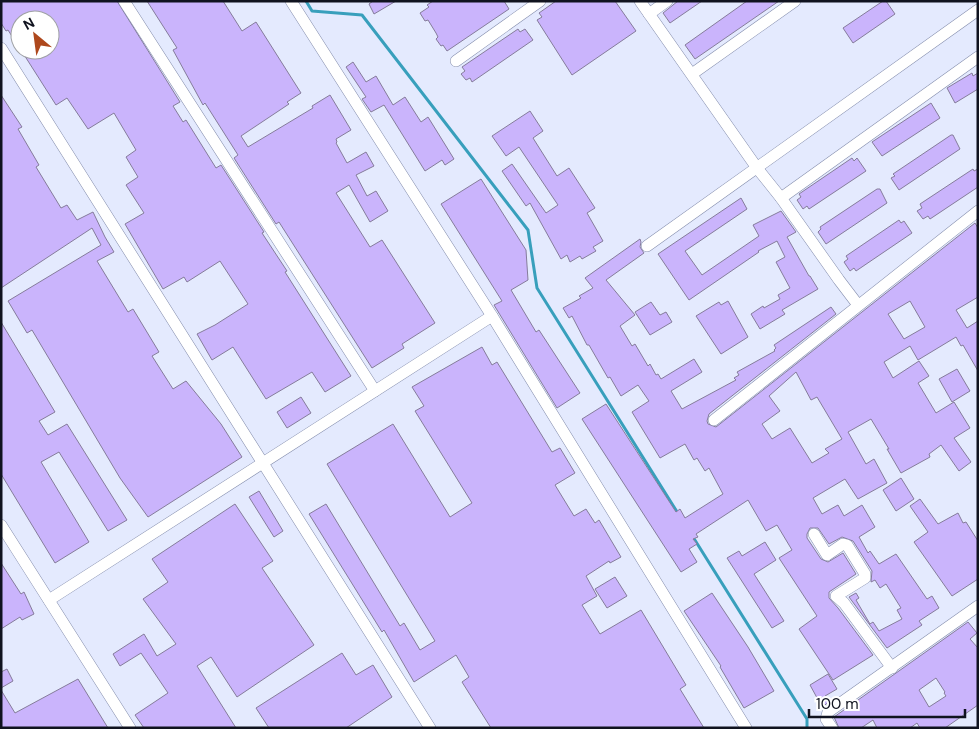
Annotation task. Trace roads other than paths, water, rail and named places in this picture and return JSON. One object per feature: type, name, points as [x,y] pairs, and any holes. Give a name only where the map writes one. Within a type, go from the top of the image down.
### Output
[{"type":"street","points":[[124,1],[375,391]]},
{"type":"street","points":[[291,1],[492,316],[746,728]]},
{"type":"street","points":[[456,61],[540,1]]},
{"type":"street","points":[[640,1],[757,168],[781,198],[858,305]]},
{"type":"street","points":[[649,14],[666,1]]},
{"type":"street","points":[[692,74],[795,1]]},
{"type":"street","points":[[648,246],[978,10]]},
{"type":"street","points":[[1,48],[264,462],[430,728]]},
{"type":"street","points":[[781,198],[978,58]]},
{"type":"street","points":[[714,420],[978,211]]},
{"type":"street","points":[[49,600],[492,316]]},
{"type":"street","points":[[1,525],[130,728]]},
{"type":"street","points":[[814,534],[827,555],[843,544],[847,545],[865,574],[864,578],[836,596],[844,603],[892,668]]},
{"type":"street","points":[[832,728],[826,719],[828,712],[978,606]]},
{"type":"waterway","points":[[306,1],[312,11],[362,15],[528,230],[537,288],[679,515]]},
{"type":"waterway","points":[[693,537],[807,719],[807,728]]}]
